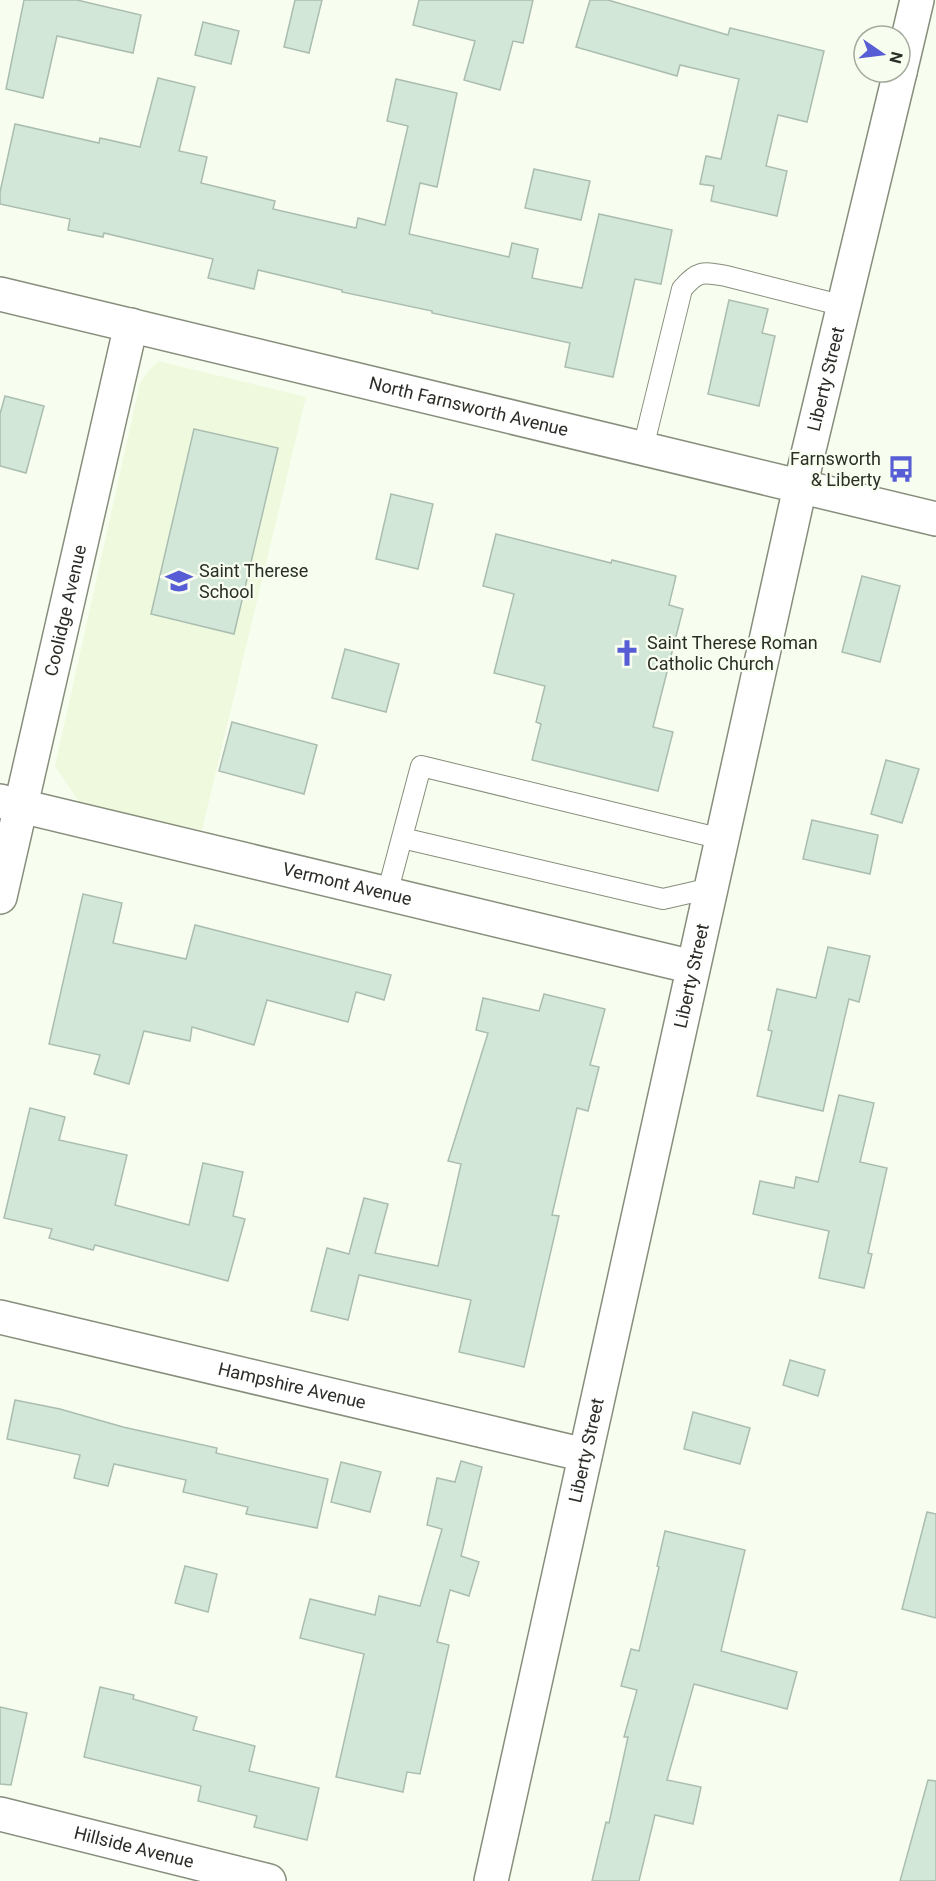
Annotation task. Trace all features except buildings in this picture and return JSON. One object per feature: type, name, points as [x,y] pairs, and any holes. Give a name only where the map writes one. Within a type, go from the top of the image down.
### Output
[{"type":"street","name":"Liberty Street","points":[[911,24],[916,0]]},
{"type":"street","name":"Liberty Street","points":[[491,1881],[800,487],[897,84]]},
{"type":"street","name":"North Farnsworth Avenue","points":[[0,294],[936,519]]},
{"type":"street","name":"Coolidge Avenue","points":[[0,897],[10,804],[130,324]]},
{"type":"street","name":"Vermont Avenue","points":[[10,804],[693,967]]},
{"type":"street","name":"Hampshire Avenue","points":[[0,1317],[585,1455]]},
{"type":"street","name":"Hillside Avenue","points":[[0,1814],[269,1881]]},
{"type":"lane","points":[[643,448],[682,289],[693,276],[707,273],[726,276],[844,306]]},
{"type":"lane","points":[[387,894],[421,766],[722,839]]},
{"type":"lane","points":[[402,838],[663,899],[711,888]]},
{"type":"shaded area","name":"Saint Therese School","points":[[158,361],[306,397],[202,830],[81,805],[55,766],[140,383]]},
{"type":"place","name":"Farnsworth & Liberty","points":[[901,469]]},
{"type":"place","name":"Saint Therese School","points":[[179,581]]},
{"type":"place","name":"Saint Therese Roman Catholic Church","points":[[627,653]]}]
